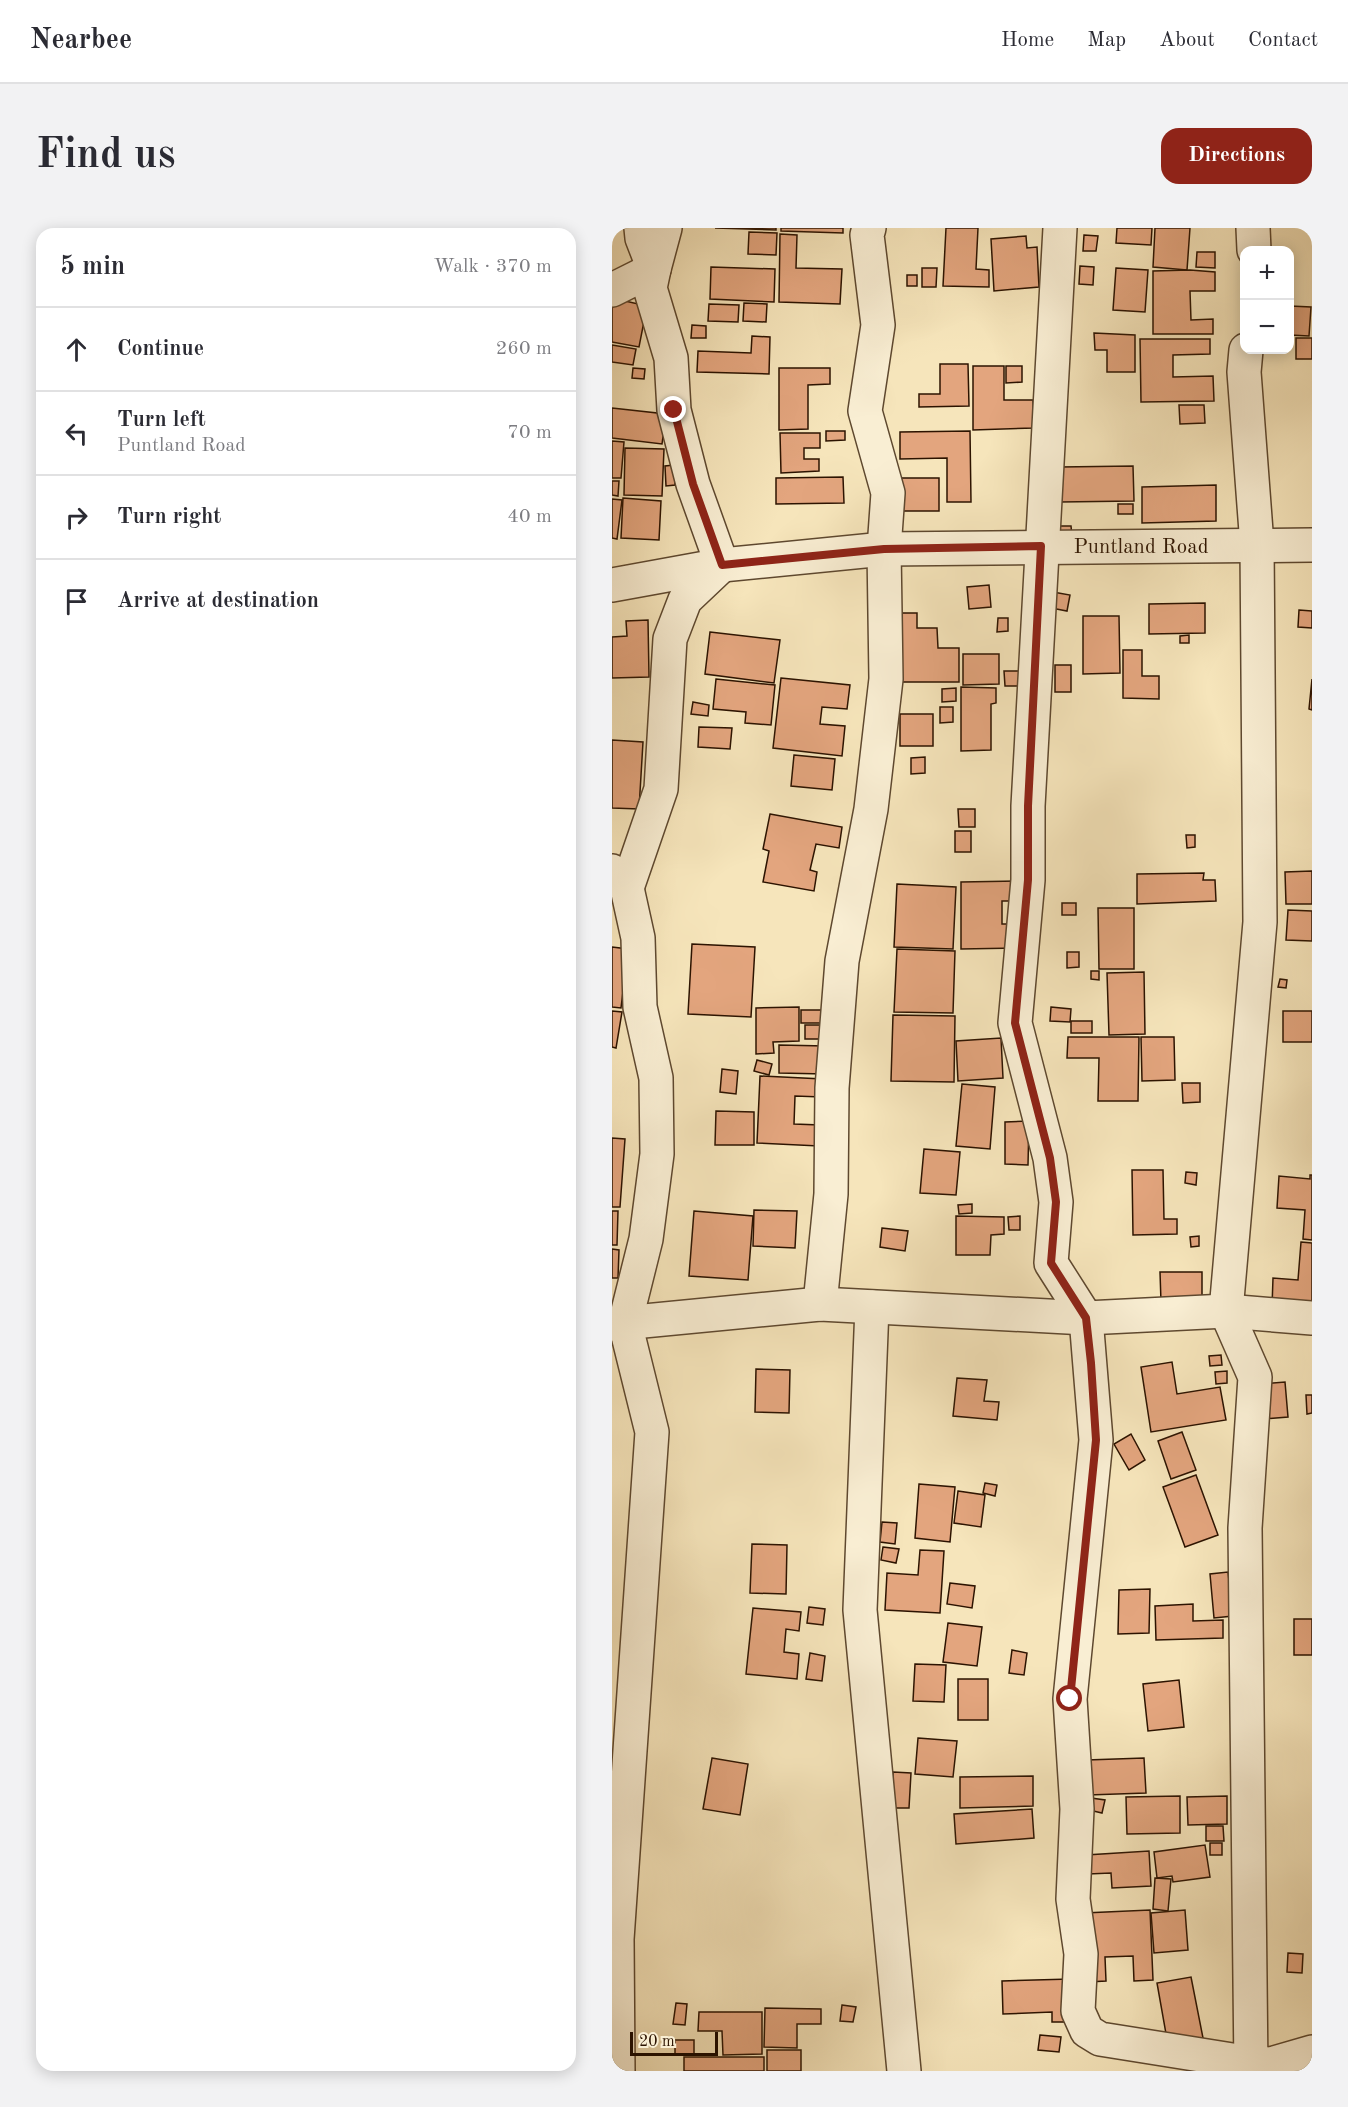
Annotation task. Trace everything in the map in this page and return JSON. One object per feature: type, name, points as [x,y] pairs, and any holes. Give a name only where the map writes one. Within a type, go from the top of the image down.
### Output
[{"type":"street","points":[[641,228],[642,238],[654,269]]},
{"type":"street","points":[[618,2071],[616,1939],[652,1432],[618,1324],[646,1239],[657,1154],[656,1078],[640,1007],[638,938],[620,879],[661,789],[670,639],[686,600],[722,565],[693,484],[674,410],[671,358],[650,288],[665,228]]},
{"type":"street","points":[[820,1304],[831,1194],[832,1088],[842,961],[871,809],[884,713],[886,679],[884,549],[888,493],[866,411],[878,325],[867,235],[869,228]]},
{"type":"street","points":[[1060,228],[1028,806],[1028,880],[1015,1023],[1050,1158],[1056,1202],[1051,1263],[1086,1318],[1096,1440],[1070,1699],[1077,1809],[1073,1899],[1081,1954],[1078,2011],[1087,2031],[1100,2039],[1251,2067],[1271,2064],[1312,2052]]},
{"type":"street","points":[[1253,228],[1254,246]]},
{"type":"street","points":[[612,290],[654,269]]},
{"type":"street","points":[[1246,354],[1244,372],[1257,545],[1260,922],[1226,1311],[1255,1377],[1245,1528],[1251,2067]]},
{"type":"street","name":"Puntland Road","points":[[612,585],[722,565],[884,549],[1312,545]]},
{"type":"street","points":[[618,1324],[820,1304],[1086,1318],[1226,1311],[1312,1318]]},
{"type":"street","points":[[872,1307],[867,1359],[860,1610],[904,2071]]},
{"type":"building","points":[[715,228],[776,228],[776,230]]},
{"type":"building","points":[[781,228],[843,228],[843,233],[781,231]]},
{"type":"building","points":[[946,228],[978,228],[976,269],[989,270],[989,287],[943,286]]},
{"type":"building","points":[[1117,228],[1152,228],[1151,245],[1116,243]]},
{"type":"building","points":[[1155,228],[1190,228],[1187,270],[1153,267]]},
{"type":"building","points":[[749,232],[777,233],[776,255],[748,254]]},
{"type":"building","points":[[780,234],[797,235],[796,268],[842,269],[840,304],[779,302]]},
{"type":"building","points":[[1084,235],[1098,236],[1096,251],[1083,251]]},
{"type":"building","points":[[1026,236],[1027,248],[1037,247],[1039,287],[994,291],[991,239]]},
{"type":"building","points":[[1197,252],[1215,252],[1215,268],[1196,267]]},
{"type":"building","points":[[1080,266],[1094,267],[1093,285],[1079,284]]},
{"type":"building","points":[[711,267],[775,269],[774,302],[710,299]]},
{"type":"building","points":[[922,268],[937,268],[936,287],[922,287]]},
{"type":"building","points":[[1116,268],[1148,270],[1145,312],[1113,310]]},
{"type":"building","points":[[1153,271],[1215,272],[1215,291],[1190,291],[1191,320],[1213,319],[1213,334],[1153,334]]},
{"type":"building","points":[[907,275],[917,275],[917,286],[907,286]]},
{"type":"building","points":[[612,298],[647,306],[639,347],[612,342]]},
{"type":"building","points":[[744,303],[767,304],[766,322],[743,321]]},
{"type":"building","points":[[709,304],[739,305],[738,322],[708,321]]},
{"type":"building","points":[[1294,306],[1311,307],[1309,336],[1294,335]]},
{"type":"building","points":[[692,325],[706,326],[706,338],[691,338]]},
{"type":"building","points":[[1094,333],[1135,335],[1135,372],[1107,372],[1107,350],[1095,350]]},
{"type":"building","points":[[752,336],[770,337],[769,374],[697,372],[698,351],[751,353]]},
{"type":"building","points":[[1296,338],[1312,338],[1312,359],[1296,359]]},
{"type":"building","points":[[1140,339],[1210,339],[1210,354],[1173,355],[1173,377],[1213,376],[1214,401],[1141,402]]},
{"type":"building","points":[[612,345],[636,349],[633,365],[612,362]]},
{"type":"building","points":[[940,364],[968,364],[969,406],[919,407],[919,394],[940,394]]},
{"type":"building","points":[[973,366],[1004,366],[1004,400],[1033,400],[1034,428],[973,430]]},
{"type":"building","points":[[1006,366],[1022,366],[1022,382],[1006,383]]},
{"type":"building","points":[[633,368],[645,369],[644,379],[632,378]]},
{"type":"building","points":[[779,368],[830,368],[830,384],[808,385],[808,429],[779,430]]},
{"type":"building","points":[[1179,405],[1204,405],[1205,423],[1180,424]]},
{"type":"building","points":[[612,408],[666,414],[662,444],[612,438]]},
{"type":"building","points":[[826,431],[845,431],[845,440],[826,441]]},
{"type":"building","points":[[970,431],[971,502],[947,502],[947,458],[900,459],[900,432]]},
{"type":"building","points":[[780,433],[820,433],[820,448],[804,448],[804,459],[819,459],[819,471],[781,473]]},
{"type":"building","points":[[612,441],[624,442],[621,478],[612,478]]},
{"type":"building","points":[[625,448],[664,449],[662,496],[624,495]]},
{"type":"building","points":[[674,465],[675,485],[666,486],[665,466]]},
{"type":"building","points":[[1133,466],[1134,501],[1060,502],[1060,467]]},
{"type":"building","points":[[843,477],[844,503],[776,504],[776,478]]},
{"type":"building","points":[[897,478],[939,478],[939,511],[897,511]]},
{"type":"building","points":[[612,481],[619,481],[618,496],[612,495]]},
{"type":"building","points":[[1216,485],[1216,521],[1142,523],[1142,487]]},
{"type":"building","points":[[623,498],[661,501],[659,540],[621,538]]},
{"type":"building","points":[[612,499],[622,500],[617,539],[612,538]]},
{"type":"building","points":[[1118,504],[1133,504],[1133,514],[1118,514]]},
{"type":"building","points":[[1060,526],[1071,526],[1072,536],[1060,536]]},
{"type":"building","points":[[989,585],[991,607],[969,609],[967,587]]},
{"type":"building","points":[[1053,592],[1070,595],[1067,611],[1051,608]]},
{"type":"building","points":[[1205,603],[1205,633],[1149,634],[1149,604]]},
{"type":"building","points":[[1299,610],[1312,611],[1312,628],[1298,627]]},
{"type":"building","points":[[900,613],[917,613],[917,628],[937,628],[938,648],[959,648],[959,682],[899,682]]},
{"type":"building","points":[[1083,616],[1119,616],[1120,673],[1083,674]]},
{"type":"building","points":[[998,618],[1008,618],[1008,631],[997,632]]},
{"type":"building","points":[[648,620],[649,677],[612,678],[612,637],[627,636],[626,621]]},
{"type":"building","points":[[710,632],[780,640],[774,683],[705,674]]},
{"type":"building","points":[[1189,635],[1189,643],[1180,643],[1180,636]]},
{"type":"building","points":[[1123,650],[1142,650],[1142,676],[1159,676],[1159,699],[1123,698]]},
{"type":"building","points":[[963,654],[999,654],[999,684],[963,685]]},
{"type":"building","points":[[1055,665],[1071,665],[1071,692],[1055,692]]},
{"type":"building","points":[[1004,671],[1019,671],[1019,686],[1005,686]]},
{"type":"building","points":[[781,678],[850,685],[847,709],[822,707],[820,724],[845,726],[842,756],[773,748]]},
{"type":"building","points":[[716,679],[775,685],[771,725],[745,723],[746,712],[713,709]]},
{"type":"building","points":[[1312,679],[1312,710],[1309,709]]},
{"type":"building","points":[[961,687],[996,688],[996,703],[991,704],[991,750],[961,751]]},
{"type":"building","points":[[956,688],[956,701],[942,702],[942,689]]},
{"type":"building","points":[[693,702],[709,705],[708,716],[691,714]]},
{"type":"building","points":[[940,707],[953,707],[953,722],[940,723]]},
{"type":"building","points":[[900,714],[933,714],[933,746],[900,746]]},
{"type":"building","points":[[699,727],[732,728],[730,749],[698,747]]},
{"type":"building","points":[[612,740],[643,742],[639,809],[612,808]]},
{"type":"building","points":[[794,755],[835,759],[832,790],[791,786]]},
{"type":"building","points":[[925,757],[925,773],[911,774],[911,758]]},
{"type":"building","points":[[958,809],[975,809],[975,827],[959,827]]},
{"type":"building","points":[[770,814],[842,827],[839,848],[816,844],[810,870],[817,872],[814,891],[763,882],[769,851],[763,849]]},
{"type":"building","points":[[955,831],[971,831],[971,852],[955,852]]},
{"type":"building","points":[[1186,835],[1195,835],[1195,847],[1187,848]]},
{"type":"building","points":[[1312,871],[1312,904],[1286,904],[1285,872]]},
{"type":"building","points":[[1204,873],[1203,880],[1215,880],[1216,901],[1137,904],[1137,874]]},
{"type":"building","points":[[1021,881],[1021,901],[1002,901],[1002,924],[1019,924],[1019,948],[961,949],[961,882]]},
{"type":"building","points":[[897,884],[956,887],[953,949],[894,947]]},
{"type":"building","points":[[1062,903],[1076,903],[1076,915],[1062,915]]},
{"type":"building","points":[[1098,908],[1134,908],[1134,969],[1099,969]]},
{"type":"building","points":[[1288,910],[1312,911],[1312,941],[1286,940]]},
{"type":"building","points":[[692,944],[755,947],[751,1017],[688,1014]]},
{"type":"building","points":[[612,947],[628,949],[621,1008],[612,1007]]},
{"type":"building","points":[[897,949],[955,951],[953,1013],[894,1012]]},
{"type":"building","points":[[1067,952],[1079,952],[1079,967],[1067,968]]},
{"type":"building","points":[[1091,971],[1099,971],[1099,980],[1091,979]]},
{"type":"building","points":[[1144,972],[1145,1034],[1109,1035],[1107,973]]},
{"type":"building","points":[[1280,979],[1287,980],[1286,988],[1278,987]]},
{"type":"building","points":[[799,1007],[799,1041],[773,1042],[774,1053],[756,1054],[756,1008]]},
{"type":"building","points":[[1051,1007],[1071,1009],[1070,1022],[1050,1021]]},
{"type":"building","points":[[801,1010],[826,1010],[826,1023],[801,1023]]},
{"type":"building","points":[[612,1011],[622,1012],[616,1048],[612,1047]]},
{"type":"building","points":[[1283,1011],[1312,1011],[1312,1042],[1283,1042]]},
{"type":"building","points":[[893,1015],[955,1016],[954,1082],[891,1081]]},
{"type":"building","points":[[1071,1021],[1092,1021],[1092,1033],[1071,1033]]},
{"type":"building","points":[[805,1025],[826,1025],[826,1039],[805,1039]]},
{"type":"building","points":[[1068,1037],[1139,1037],[1138,1101],[1098,1101],[1099,1058],[1067,1058]]},
{"type":"building","points":[[1141,1037],[1174,1037],[1175,1080],[1142,1081]]},
{"type":"building","points":[[1001,1038],[1003,1078],[958,1081],[956,1041]]},
{"type":"building","points":[[779,1045],[825,1046],[825,1074],[779,1073]]},
{"type":"building","points":[[757,1060],[772,1064],[769,1075],[754,1071]]},
{"type":"building","points":[[722,1069],[738,1071],[736,1094],[720,1092]]},
{"type":"building","points":[[760,1076],[823,1079],[822,1097],[795,1096],[794,1124],[820,1125],[819,1146],[757,1143]]},
{"type":"building","points":[[1182,1083],[1200,1083],[1200,1102],[1183,1103]]},
{"type":"building","points":[[962,1084],[995,1087],[990,1149],[956,1146]]},
{"type":"building","points":[[716,1111],[754,1112],[754,1145],[715,1145]]},
{"type":"building","points":[[1029,1121],[1028,1165],[1005,1164],[1005,1122]]},
{"type":"building","points":[[612,1138],[625,1139],[620,1207],[612,1207]]},
{"type":"building","points":[[924,1149],[960,1152],[956,1195],[920,1193]]},
{"type":"building","points":[[1132,1170],[1163,1170],[1164,1219],[1177,1219],[1177,1234],[1133,1235]]},
{"type":"building","points":[[1186,1172],[1197,1173],[1196,1185],[1185,1183]]},
{"type":"building","points":[[1312,1175],[1312,1240],[1303,1239],[1305,1210],[1277,1208],[1279,1176],[1310,1179]]},
{"type":"building","points":[[972,1204],[972,1213],[959,1214],[958,1205]]},
{"type":"building","points":[[754,1210],[797,1211],[795,1248],[753,1246]]},
{"type":"building","points":[[612,1211],[618,1211],[617,1245],[612,1245]]},
{"type":"building","points":[[694,1211],[753,1216],[748,1280],[689,1276]]},
{"type":"building","points":[[956,1216],[1004,1217],[1004,1234],[991,1235],[990,1255],[956,1255]]},
{"type":"building","points":[[1020,1216],[1020,1230],[1009,1230],[1008,1217]]},
{"type":"building","points":[[882,1228],[908,1231],[905,1251],[880,1247]]},
{"type":"building","points":[[1199,1236],[1199,1246],[1191,1247],[1190,1237]]},
{"type":"building","points":[[1301,1242],[1312,1243],[1312,1309],[1272,1307],[1273,1278],[1298,1280]]},
{"type":"building","points":[[612,1249],[619,1250],[618,1278],[612,1278]]},
{"type":"building","points":[[1160,1272],[1202,1272],[1202,1301],[1161,1302]]},
{"type":"building","points":[[1221,1355],[1222,1365],[1210,1366],[1209,1356]]},
{"type":"building","points":[[1172,1362],[1177,1394],[1220,1387],[1226,1420],[1151,1432],[1141,1367]]},
{"type":"building","points":[[756,1369],[790,1370],[789,1413],[755,1412]]},
{"type":"building","points":[[1227,1371],[1227,1383],[1216,1384],[1215,1372]]},
{"type":"building","points":[[957,1378],[987,1380],[984,1401],[999,1402],[997,1420],[953,1416]]},
{"type":"building","points":[[1285,1382],[1288,1417],[1263,1419],[1260,1384]]},
{"type":"building","points":[[1306,1395],[1312,1395],[1312,1413],[1307,1414]]},
{"type":"building","points":[[1182,1432],[1196,1470],[1171,1479],[1158,1441]]},
{"type":"building","points":[[1131,1434],[1145,1460],[1129,1470],[1114,1444]]},
{"type":"building","points":[[1196,1475],[1218,1535],[1185,1547],[1163,1487]]},
{"type":"building","points":[[985,1483],[997,1485],[995,1496],[983,1493]]},
{"type":"building","points":[[919,1484],[955,1487],[950,1542],[915,1538]]},
{"type":"building","points":[[958,1491],[985,1495],[981,1527],[954,1523]]},
{"type":"building","points":[[882,1522],[897,1523],[895,1544],[880,1542]]},
{"type":"building","points":[[752,1544],[787,1545],[786,1594],[750,1593]]},
{"type":"building","points":[[883,1547],[899,1549],[896,1563],[881,1560]]},
{"type":"building","points":[[920,1550],[944,1551],[940,1613],[885,1610],[887,1573],[918,1575]]},
{"type":"building","points":[[1228,1572],[1233,1616],[1214,1618],[1210,1574]]},
{"type":"building","points":[[950,1583],[975,1586],[972,1608],[947,1604]]},
{"type":"building","points":[[1150,1589],[1149,1633],[1118,1634],[1119,1590]]},
{"type":"building","points":[[1193,1604],[1193,1621],[1223,1620],[1223,1638],[1156,1640],[1155,1606]]},
{"type":"building","points":[[809,1607],[825,1609],[823,1625],[807,1623]]},
{"type":"building","points":[[753,1608],[801,1612],[799,1631],[786,1629],[784,1652],[799,1654],[797,1679],[746,1674]]},
{"type":"building","points":[[1294,1619],[1312,1619],[1312,1655],[1294,1655]]},
{"type":"building","points":[[948,1623],[982,1627],[977,1666],[943,1662]]},
{"type":"building","points":[[1012,1650],[1027,1653],[1024,1675],[1009,1673]]},
{"type":"building","points":[[810,1653],[825,1656],[822,1681],[806,1679]]},
{"type":"building","points":[[915,1664],[946,1665],[944,1702],[913,1701]]},
{"type":"building","points":[[958,1679],[988,1679],[988,1720],[958,1720]]},
{"type":"building","points":[[1179,1680],[1184,1727],[1148,1731],[1143,1684]]},
{"type":"building","points":[[918,1738],[957,1741],[953,1777],[915,1774]]},
{"type":"building","points":[[712,1758],[748,1764],[740,1815],[703,1809]]},
{"type":"building","points":[[1144,1758],[1146,1793],[1088,1795],[1087,1760]]},
{"type":"building","points":[[893,1772],[911,1773],[909,1808],[891,1808]]},
{"type":"building","points":[[1033,1776],[1033,1806],[960,1808],[960,1777]]},
{"type":"building","points":[[1180,1796],[1180,1833],[1127,1834],[1126,1797]]},
{"type":"building","points":[[1227,1796],[1227,1824],[1188,1825],[1187,1797]]},
{"type":"building","points":[[1091,1798],[1105,1800],[1102,1813],[1089,1810]]},
{"type":"building","points":[[1032,1809],[1034,1838],[956,1844],[954,1814]]},
{"type":"building","points":[[1206,1826],[1223,1826],[1224,1841],[1206,1841]]},
{"type":"building","points":[[1210,1843],[1222,1843],[1222,1855],[1210,1855]]},
{"type":"building","points":[[1205,1845],[1210,1877],[1173,1882],[1172,1876],[1157,1878],[1154,1852]]},
{"type":"building","points":[[1149,1851],[1151,1886],[1112,1888],[1111,1873],[1088,1874],[1086,1855]]},
{"type":"building","points":[[1155,1878],[1171,1879],[1168,1911],[1153,1909]]},
{"type":"building","points":[[1150,1910],[1153,1980],[1134,1981],[1133,1956],[1105,1957],[1106,1981],[1088,1982],[1084,1913]]},
{"type":"building","points":[[1185,1910],[1188,1950],[1154,1953],[1151,1913]]},
{"type":"building","points":[[1288,1953],[1303,1954],[1302,1973],[1287,1972]]},
{"type":"building","points":[[1191,1977],[1203,2038],[1168,2045],[1157,1983]]},
{"type":"building","points":[[1071,1979],[1072,2022],[1052,2022],[1052,2012],[1003,2014],[1002,1981]]},
{"type":"building","points":[[676,2003],[687,2004],[685,2025],[673,2024]]},
{"type":"building","points":[[842,2005],[856,2007],[853,2022],[840,2021]]},
{"type":"building","points":[[765,2008],[821,2009],[821,2024],[797,2024],[797,2048],[764,2047]]},
{"type":"building","points":[[699,2012],[762,2012],[762,2054],[723,2055],[722,2031],[698,2031]]},
{"type":"building","points":[[1040,2035],[1061,2037],[1059,2052],[1038,2050]]},
{"type":"building","points":[[675,2040],[694,2040],[694,2055],[675,2055]]},
{"type":"building","points":[[767,2050],[801,2050],[801,2071],[767,2071]]},
{"type":"building","points":[[684,2057],[764,2057],[764,2071],[684,2071]]},
{"type":"route","points":[[674,410],[693,484],[722,565],[884,549],[1041,546],[1028,806],[1028,880],[1022,926],[1015,1023],[1050,1158],[1056,1202],[1051,1263],[1086,1318],[1091,1363],[1096,1440],[1070,1699]]}]
